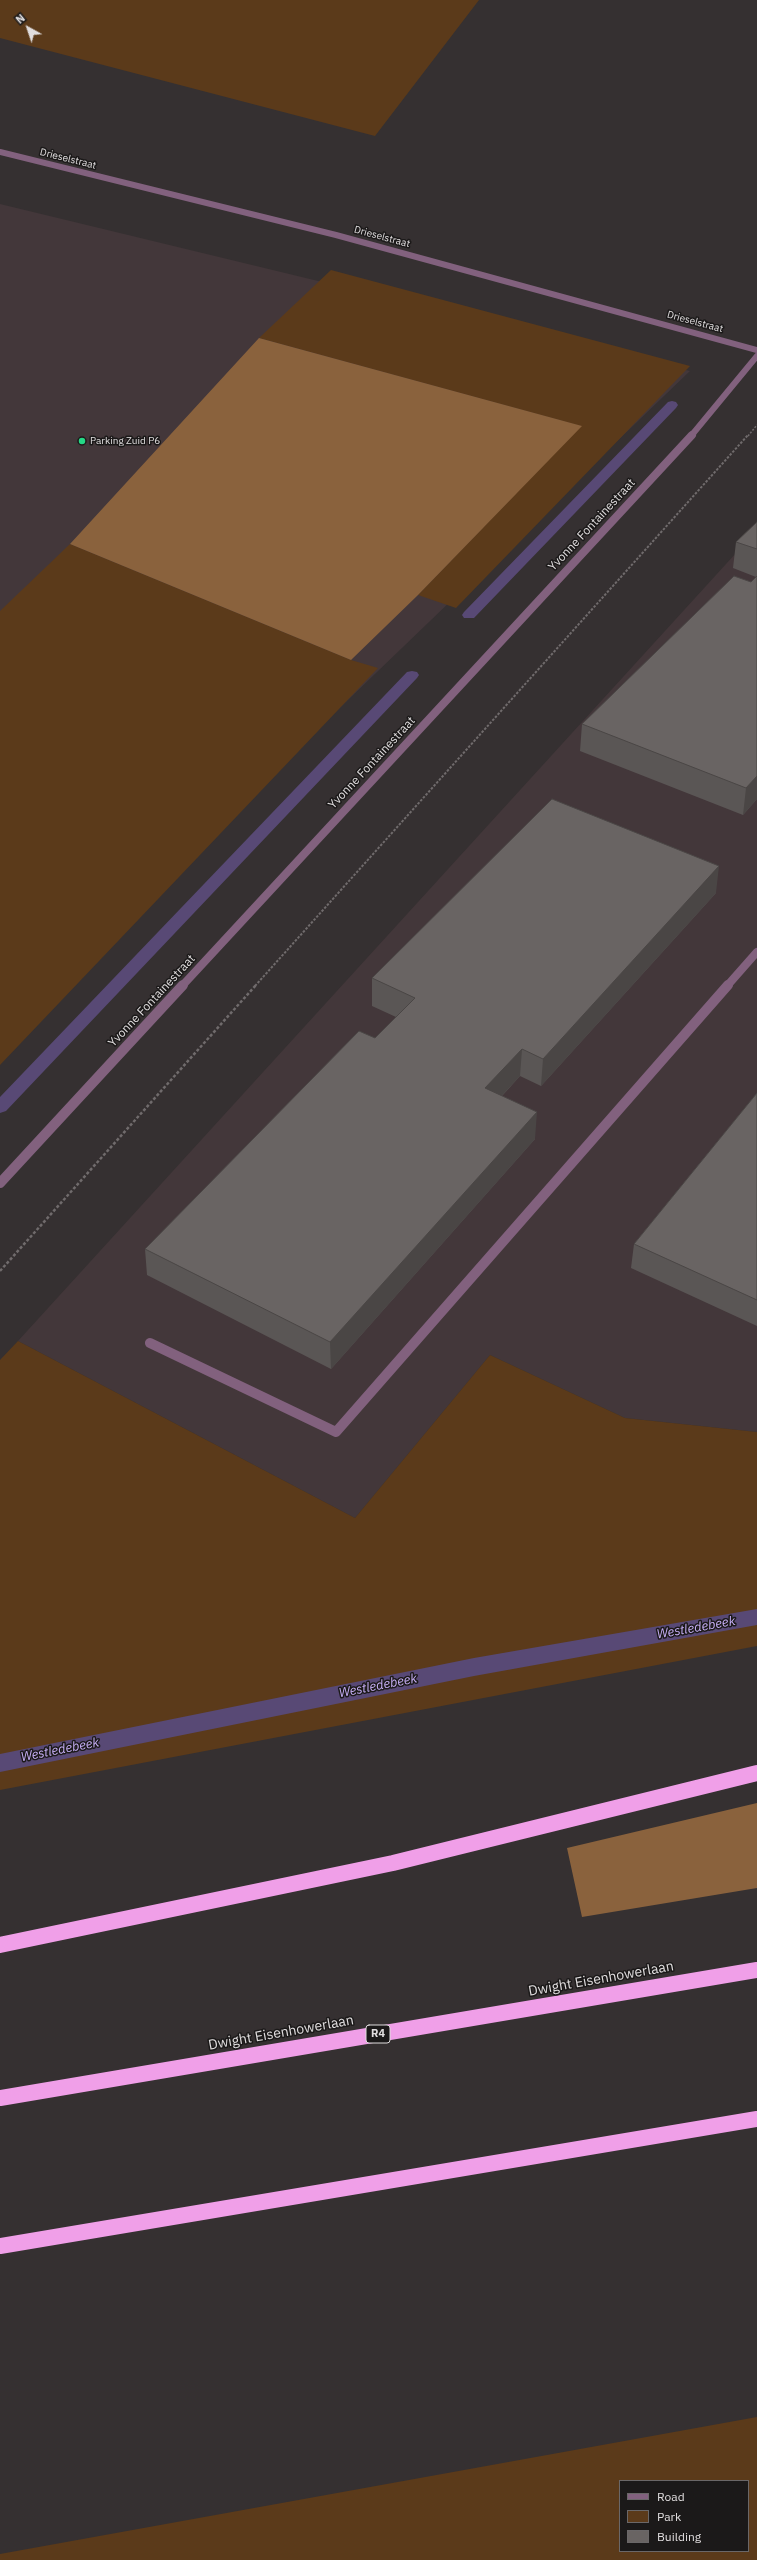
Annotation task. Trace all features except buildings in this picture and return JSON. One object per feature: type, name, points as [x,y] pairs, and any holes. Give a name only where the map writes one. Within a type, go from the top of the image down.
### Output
[{"type":"highway","points":[[0,1945],[393,1863],[757,1773]]},
{"type":"highway","name":"Dwight Eisenhowerlaan","points":[[0,2098],[757,1970]]},
{"type":"highway","points":[[0,2246],[757,2119]]},
{"type":"street","name":"Drieselstraat","points":[[0,152],[336,235],[757,350]]},
{"type":"street","name":"Yvonne Fontainestraat","points":[[0,1183],[711,414],[757,356]]},
{"type":"street","points":[[150,1343],[336,1432],[757,952]]},
{"type":"path","points":[[0,1271],[757,425]]},
{"type":"shaded area","points":[[0,204],[690,371],[194,848],[0,1057]]},
{"type":"shaded area","points":[[259,338],[582,426],[418,595],[351,660],[70,544]]},
{"type":"shaded area","points":[[757,530],[757,1432],[625,1418],[490,1355],[355,1518],[18,1341]]},
{"type":"shaded area","points":[[757,1803],[757,1888],[582,1917],[567,1848]]},
{"type":"green space","points":[[0,0],[479,0],[375,136],[0,38]]},
{"type":"green space","points":[[331,270],[690,366],[456,608],[418,595],[581,426],[259,338]]},
{"type":"green space","points":[[70,544],[351,660],[378,668],[0,1065],[0,611]]},
{"type":"green space","points":[[18,1341],[355,1518],[490,1355],[625,1418],[757,1432],[757,1646],[0,1790],[0,1360]]},
{"type":"green space","points":[[757,2417],[757,2560],[0,2560],[0,2554]]},
{"type":"waterway","points":[[469,615],[672,405]]},
{"type":"waterway","points":[[0,1107],[412,675]]},
{"type":"waterway","name":"Westledebeek","points":[[0,1763],[474,1667],[757,1617]]},
{"type":"place","name":"Parking Zuid P6","points":[[82,441]]}]
